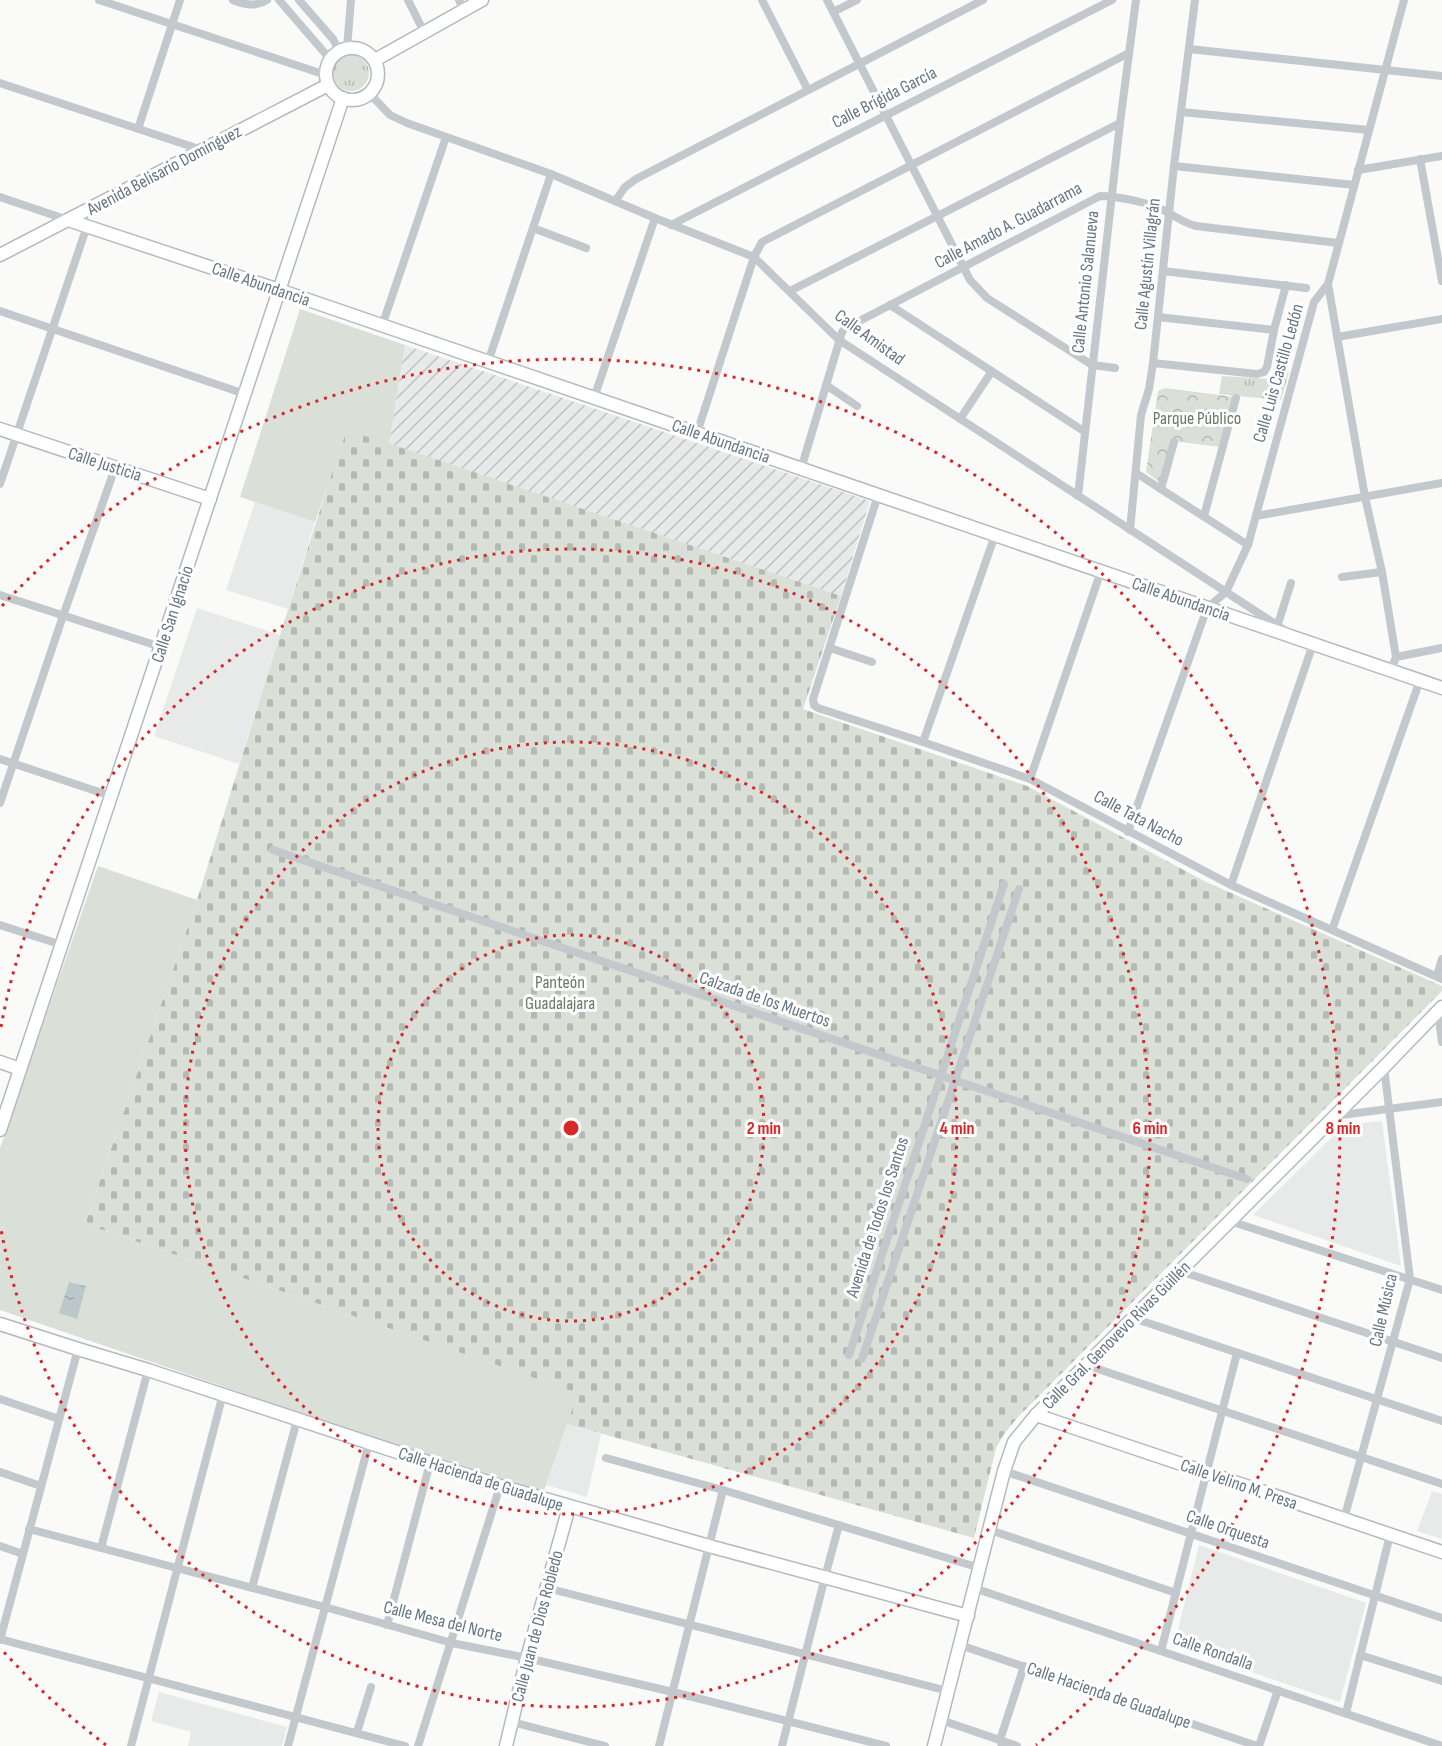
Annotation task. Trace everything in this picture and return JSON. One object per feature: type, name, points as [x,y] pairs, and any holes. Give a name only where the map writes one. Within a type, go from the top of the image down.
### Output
[{"type":"street","points":[[99,0],[327,80],[337,95],[343,98],[352,100],[361,98],[375,87],[378,79],[375,60],[360,49],[339,53]]},
{"type":"street","points":[[138,129],[180,0]]},
{"type":"street","points":[[233,0],[251,5],[261,4],[267,0]]},
{"type":"street","points":[[279,0],[339,53]]},
{"type":"street","points":[[299,0],[333,39],[339,53]]},
{"type":"street","points":[[327,80],[339,53],[351,0]]},
{"type":"street","points":[[408,0],[424,32]]},
{"type":"street","points":[[375,60],[424,32],[461,5],[482,0]]},
{"type":"street","points":[[762,0],[808,90]]},
{"type":"street","points":[[827,0],[970,280],[987,298],[1092,365],[1115,368]]},
{"type":"street","points":[[833,12],[857,0]]},
{"type":"street","points":[[615,201],[625,187],[636,178],[983,0]]},
{"type":"street","name":"Calle Brígida García","points":[[671,225],[1112,0]]},
{"type":"street","name":"Calle Antonio Salanueva","points":[[1078,496],[1111,197],[1136,0]]},
{"type":"street","name":"Calle Agustín Villagrán","points":[[1130,530],[1141,415],[1154,363],[1174,166],[1195,0]]},
{"type":"street","name":"Calle Luis Castillo Ledón","points":[[1208,608],[1226,592],[1248,545],[1314,302],[1328,284],[1404,0]]},
{"type":"street","points":[[1189,49],[1442,76]]},
{"type":"street","points":[[696,433],[754,257],[765,240],[1129,53]]},
{"type":"street","name":"Avenida Belisario Domínguez","points":[[0,255],[202,150],[327,80]]},
{"type":"street","points":[[0,83],[202,150]]},
{"type":"street","name":"Calle Amistad","points":[[369,93],[390,115],[407,123],[551,174],[754,257],[839,340],[1226,592],[1276,628]]},
{"type":"street","name":"Calle San Ignacio","points":[[0,1130],[343,98]]},
{"type":"street","points":[[1181,112],[1369,130]]},
{"type":"street","points":[[790,291],[1120,123]]},
{"type":"street","points":[[382,326],[446,137]]},
{"type":"street","points":[[1358,170],[1442,156]]},
{"type":"street","points":[[1420,159],[1442,281]]},
{"type":"street","points":[[1174,166],[1354,185]]},
{"type":"street","points":[[488,362],[551,174]]},
{"type":"street","name":"Calle Amado A. Guadarrama","points":[[801,469],[839,340],[847,326],[1100,196],[1149,204],[1196,226],[1338,243]]},
{"type":"street","name":"Calle Abundancia","points":[[0,197],[279,290],[1208,608],[1276,628],[1299,639],[1442,688]]},
{"type":"street","points":[[594,398],[655,218]]},
{"type":"street","points":[[0,484],[87,226]]},
{"type":"street","points":[[533,228],[586,248]]},
{"type":"street","points":[[1163,271],[1306,288]]},
{"type":"street","points":[[1328,284],[1365,497],[1382,572],[1396,657],[1391,670]]},
{"type":"street","points":[[1154,363],[1257,374],[1264,372],[1286,285]]},
{"type":"street","points":[[890,304],[1085,432]]},
{"type":"street","points":[[0,311],[245,393]]},
{"type":"street","points":[[1158,317],[1274,330]]},
{"type":"street","points":[[1337,337],[1442,319]]},
{"type":"street","points":[[960,419],[992,371]]},
{"type":"street","points":[[826,385],[857,406]]},
{"type":"street","name":"Calle Luis Castillo Ledón","points":[[1204,516],[1236,398]]},
{"type":"street","name":"Calle Justicia","points":[[0,429],[210,500]]},
{"type":"street","points":[[1161,489],[1174,442]]},
{"type":"street","points":[[0,803],[114,468]]},
{"type":"street","points":[[1136,473],[1248,545]]},
{"type":"street","points":[[1256,516],[1442,483]]},
{"type":"street","points":[[873,662],[830,648],[878,495]]},
{"type":"street","points":[[923,742],[994,535]]},
{"type":"street","points":[[1030,779],[1101,571]]},
{"type":"street","points":[[1342,577],[1382,572]]},
{"type":"street","points":[[1276,628],[1291,583]]},
{"type":"street","points":[[0,595],[161,647]]},
{"type":"street","points":[[1128,832],[1208,608]]},
{"type":"street","points":[[1231,885],[1313,644]]},
{"type":"street","name":"Calle Tata Nacho","points":[[830,648],[813,699],[814,705],[818,708],[1030,779],[1231,885],[1439,977]]},
{"type":"street","points":[[1396,657],[1442,648]]},
{"type":"street","points":[[1332,930],[1420,680]]},
{"type":"street","points":[[0,759],[111,796]]},
{"type":"street","name":"Calzada de los Muertos","points":[[273,850],[1247,1179]]},
{"type":"street","name":"Avenida de Todos los Santos","points":[[849,1355],[1004,884]]},
{"type":"street","name":"Avenida de Todos los Santos","points":[[862,1359],[1019,889]]},
{"type":"street","points":[[0,925],[62,945]]},
{"type":"street","points":[[1439,977],[1442,959]]},
{"type":"street","points":[[1440,1009],[1442,1042]]},
{"type":"street","name":"Calle Gral. Genovevo Rivas Guillén","points":[[934,1746],[1004,1471],[1014,1442],[1036,1415],[1440,1009]]},
{"type":"street","points":[[0,1062],[20,1069]]},
{"type":"street","name":"Calle Música","points":[[1344,1520],[1410,1279],[1384,1067]]},
{"type":"street","points":[[1334,1116],[1442,1102]]},
{"type":"street","points":[[1230,1221],[1442,1290]]},
{"type":"street","points":[[1180,1270],[1442,1358]]},
{"type":"street","points":[[1133,1318],[1442,1421]]},
{"type":"street","name":"Calle Hacienda de Guadalupe","points":[[0,1324],[569,1507],[968,1616]]},
{"type":"street","points":[[78,1349],[23,1554],[2,1622],[0,1639],[405,1746]]},
{"type":"street","points":[[1161,1651],[1237,1353]]},
{"type":"street","points":[[1086,1365],[1442,1484]]},
{"type":"street","points":[[101,1548],[148,1370]]},
{"type":"street","points":[[131,1746],[223,1394]]},
{"type":"street","points":[[0,1399],[59,1419]]},
{"type":"street","name":"Calle Velino M. Presa","points":[[1036,1415],[1442,1552]]},
{"type":"street","points":[[252,1588],[297,1420]]},
{"type":"street","points":[[288,1746],[369,1443]]},
{"type":"street","points":[[606,1458],[723,1490],[980,1568]]},
{"type":"street","points":[[387,1625],[430,1463]]},
{"type":"street","name":"Calle Orquesta","points":[[1004,1471],[1442,1618]]},
{"type":"street","points":[[0,1472],[41,1486]]},
{"type":"street","points":[[418,1746],[500,1486]]},
{"type":"street","points":[[659,1746],[723,1490]]},
{"type":"street","name":"Calle Juan de Dios Robledo","points":[[507,1746],[527,1658],[569,1507]]},
{"type":"street","points":[[783,1746],[839,1525]]},
{"type":"street","name":"Calle Mesa del Norte","points":[[29,1529],[452,1643],[673,1692],[886,1746]]},
{"type":"street","points":[[990,1530],[1176,1593]]},
{"type":"street","points":[[1346,1713],[1390,1535]]},
{"type":"street","points":[[0,1546],[23,1554]]},
{"type":"street","points":[[547,1588],[948,1691]]},
{"type":"street","name":"Calle Rondalla","points":[[974,1588],[1442,1746]]},
{"type":"street","name":"Calle Hacienda de Guadalupe","points":[[960,1645],[1258,1746]]},
{"type":"street","points":[[1360,1655],[1442,1681]]},
{"type":"street","points":[[1001,1743],[1024,1666]]},
{"type":"street","points":[[357,1732],[370,1687]]},
{"type":"street","points":[[1258,1746],[1278,1690]]},
{"type":"street","points":[[941,1720],[1001,1743],[1017,1746]]},
{"type":"street","points":[[512,1722],[605,1746]]},
{"type":"shaded area","points":[[405,345],[870,501],[841,596],[389,444]]},
{"type":"shaded area","points":[[255,502],[315,522],[288,609],[226,590]]},
{"type":"shaded area","points":[[197,608],[280,635],[239,764],[154,736]]},
{"type":"shaded area","points":[[1382,1121],[1401,1266],[1253,1215],[1344,1125]]},
{"type":"shaded area","points":[[567,1424],[601,1434],[587,1497],[546,1485]]},
{"type":"shaded area","points":[[1432,1491],[1442,1494],[1442,1539],[1417,1531]]},
{"type":"shaded area","points":[[1199,1545],[1366,1603],[1340,1702],[1174,1646]]},
{"type":"shaded area","points":[[159,1692],[287,1727],[282,1746],[188,1746],[191,1732],[151,1721]]},
{"type":"green space","points":[[351,55],[364,60],[369,73],[364,86],[351,91],[338,86],[333,73],[338,60]]},
{"type":"green space","points":[[300,309],[405,345],[389,444],[347,430],[315,522],[240,497]]},
{"type":"green space","points":[[1276,372],[1289,372],[1281,400],[1219,394],[1222,376],[1269,379]]},
{"type":"green space","name":"Parque Público","points":[[1165,388],[1235,397],[1221,447],[1173,441],[1161,483],[1146,472],[1158,391]]},
{"type":"green space","name":"Panteón Guadalajara","points":[[346,429],[841,596],[803,709],[1027,786],[1206,882],[1442,986],[1442,991],[1018,1417],[996,1448],[974,1538],[567,1424],[577,1393],[85,1224],[197,900]]},
{"type":"green space","points":[[98,866],[197,900],[85,1224],[578,1393],[542,1496],[0,1310],[0,1148]]},
{"type":"water","points":[[69,1282],[86,1286],[77,1319],[59,1313]]}]
